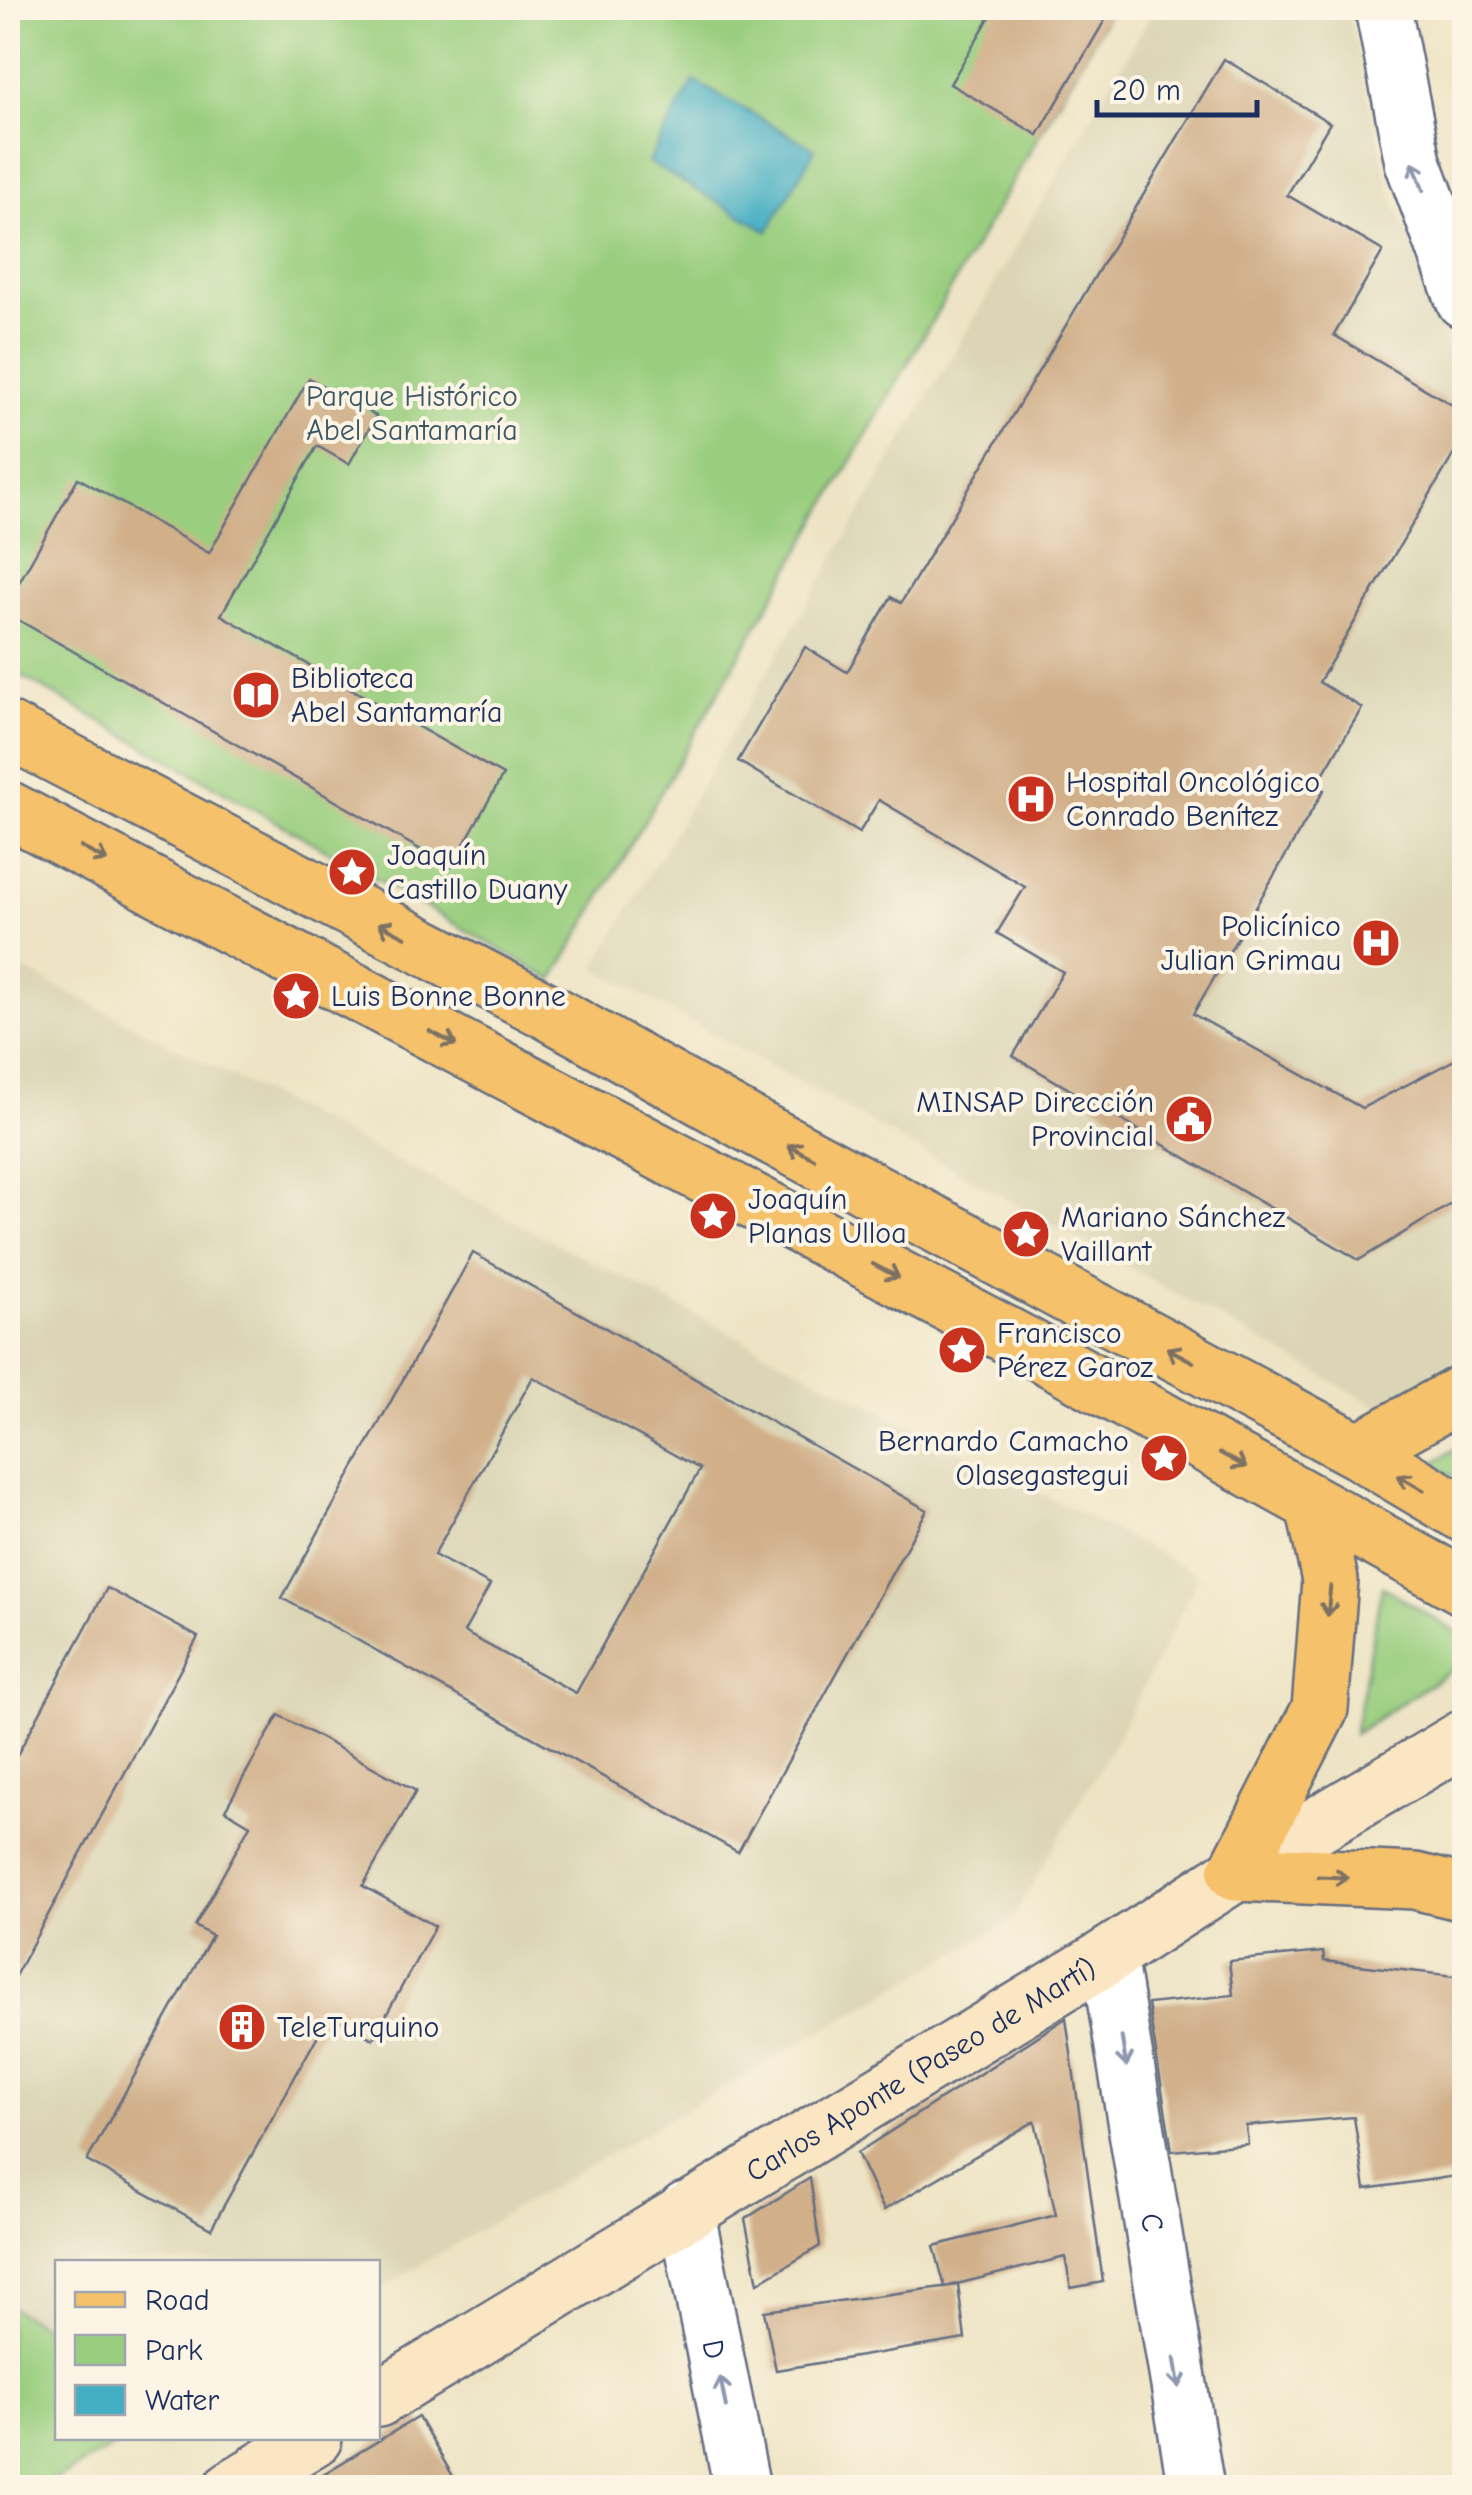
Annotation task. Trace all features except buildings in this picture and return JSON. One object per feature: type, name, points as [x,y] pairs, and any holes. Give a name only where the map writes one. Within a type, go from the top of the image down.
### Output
[{"type":"main road","points":[[8,730],[549,1012],[745,1122],[1358,1451],[1464,1514]]},
{"type":"main road","points":[[8,809],[1024,1344],[1464,1587]]},
{"type":"main road","points":[[1358,1451],[1464,1392]]},
{"type":"main road","points":[[1314,1506],[1330,1580],[1320,1709],[1236,1873],[1415,1880],[1464,1893]]},
{"type":"main road","name":"Carlos Aponte (Paseo de Martí)","points":[[380,2398],[1108,1956],[1236,1873],[1464,1738]]},
{"type":"main road","points":[[232,2488],[311,2440]]},
{"type":"street","points":[[1384,8],[1413,162],[1464,300]]},
{"type":"street","name":"C","points":[[1108,1956],[1196,2488]]},
{"type":"street","name":"D","points":[[686,2210],[742,2488]]},
{"type":"shaded area","name":"Hospital Oncológico Conrado Benítez","points":[[1155,8],[1347,8],[1391,192],[1464,373],[1464,1355],[1380,1408],[595,968]]},
{"type":"shaded area","points":[[8,961],[1200,1575],[1116,1740],[1011,1921],[380,2289],[380,2260],[55,2260],[57,2440],[42,2488],[8,2487]]},
{"type":"green space","name":"Parque Histórico Abel Santamaría","points":[[8,8],[1112,8],[553,980],[8,668]]},
{"type":"green space","points":[[1464,1443],[1464,1482],[1432,1464]]},
{"type":"green space","points":[[1382,1586],[1464,1637],[1464,1662],[1354,1734]]},
{"type":"green space","points":[[8,2306],[55,2333],[55,2440],[124,2440],[42,2487],[8,2487]]},
{"type":"water","points":[[694,81],[815,149],[768,231],[648,162]]},
{"type":"place","name":"Biblioteca Abel Santamaría","points":[[256,695]]},
{"type":"place","name":"Hospital Oncológico Conrado Benítez","points":[[1031,799]]},
{"type":"place","name":"Joaquín Castillo Duany","points":[[352,872]]},
{"type":"place","name":"Policínico Julian Grimau","points":[[1376,943]]},
{"type":"place","name":"Luis Bonne Bonne","points":[[296,996]]},
{"type":"place","name":"MINSAP Dirección Provincial","points":[[1189,1119]]},
{"type":"place","name":"Joaquín Planas Ulloa","points":[[713,1216]]},
{"type":"place","name":"Mariano Sánchez Vaillant","points":[[1026,1234]]},
{"type":"place","name":"Francisco Pérez Garoz","points":[[962,1350]]},
{"type":"place","name":"Bernardo Camacho Olasegastegui","points":[[1164,1458]]},
{"type":"place","name":"TeleTurquino","points":[[242,2027]]}]
